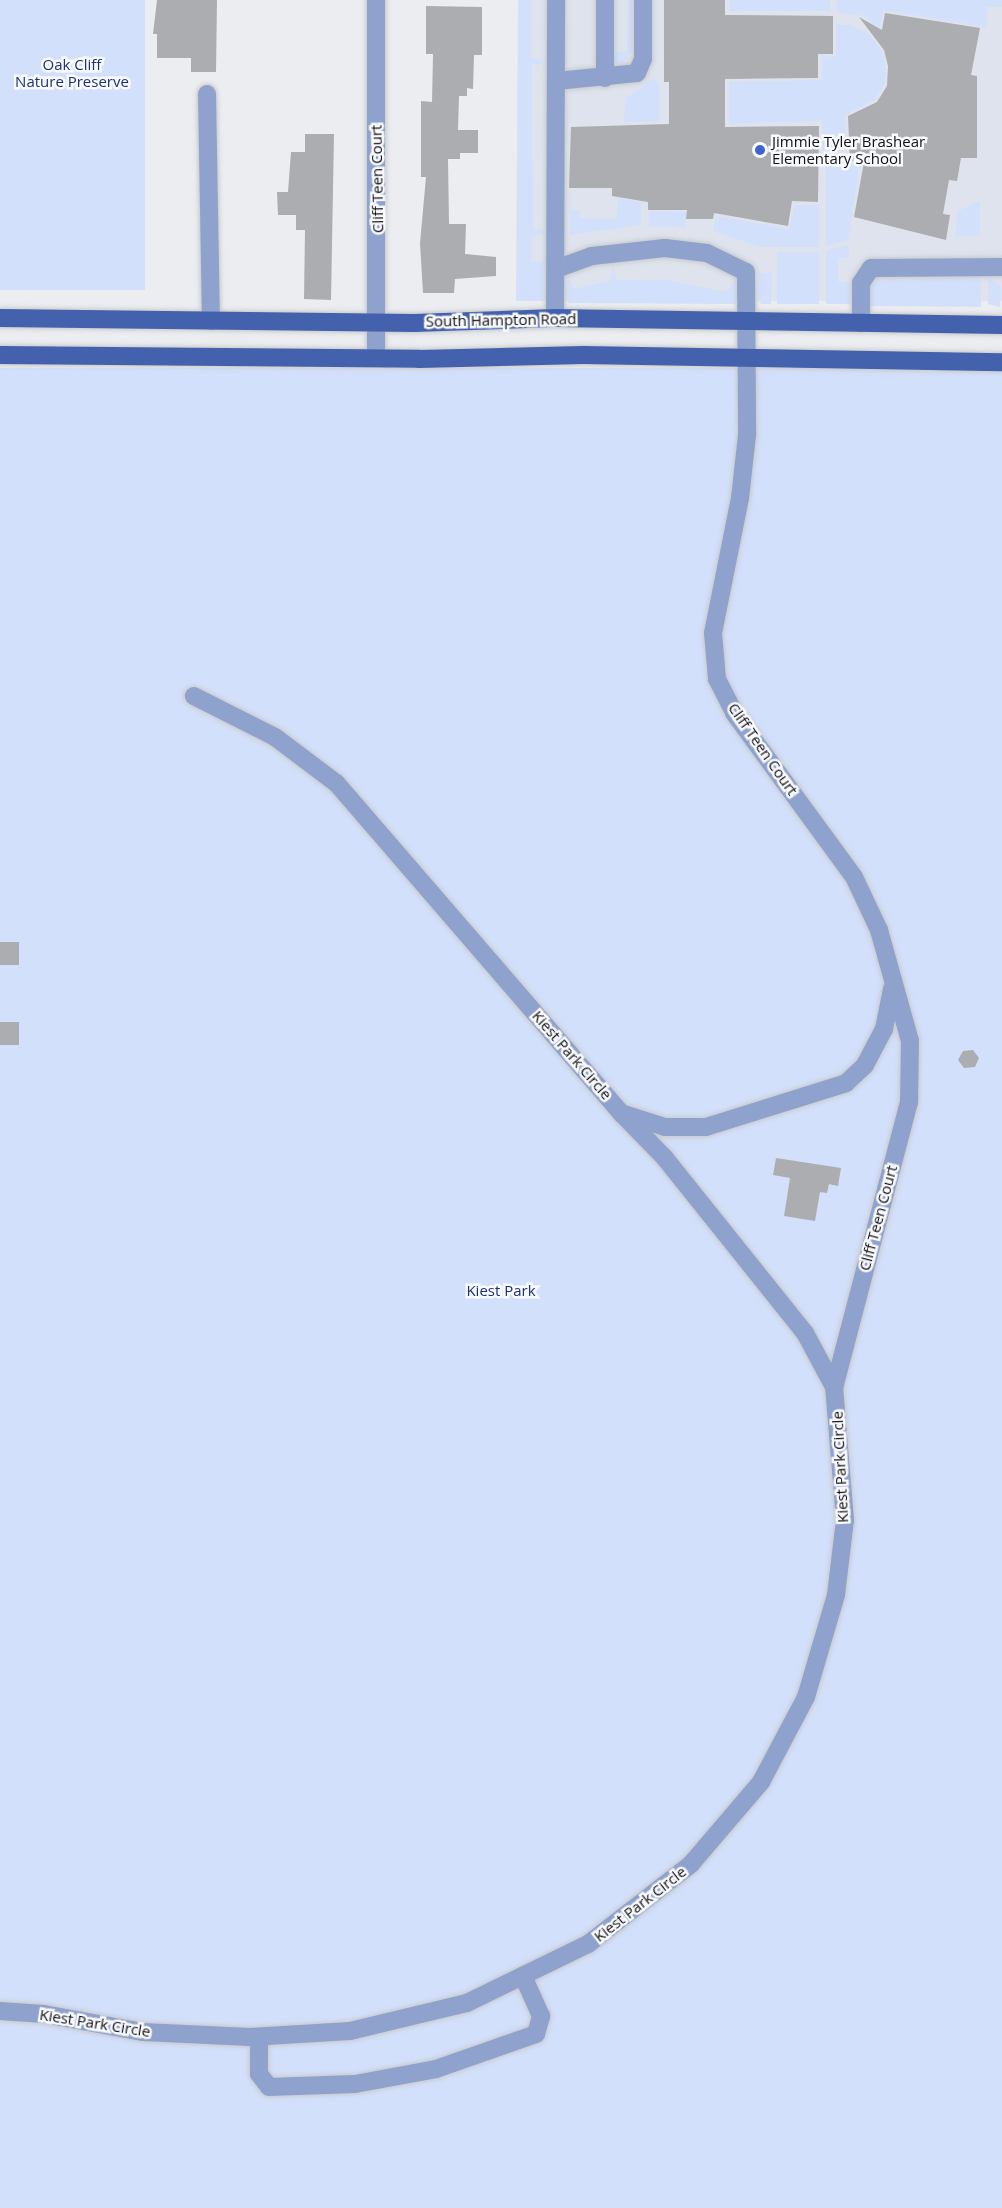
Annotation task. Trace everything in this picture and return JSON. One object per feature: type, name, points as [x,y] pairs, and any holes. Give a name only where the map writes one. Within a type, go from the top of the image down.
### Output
[{"type":"main road","name":"South Hampton Road","points":[[0,318],[378,323],[555,318],[1002,325]]},
{"type":"main road","points":[[0,355],[375,358],[583,355],[1002,362]]},
{"type":"street","name":"Cliff Teen Court","points":[[375,358],[378,323],[376,0]]},
{"type":"street","points":[[555,318],[556,0]]},
{"type":"street","points":[[605,0],[605,78]]},
{"type":"street","points":[[556,81],[632,76],[642,66],[643,0]]},
{"type":"street","points":[[207,94],[211,321]]},
{"type":"street","name":"Cliff Teen Court","points":[[555,269],[592,256],[665,248],[707,253],[746,272],[747,435],[740,498],[712,633],[717,679],[734,713],[854,877],[879,930],[910,1041],[909,1102],[834,1387]]},
{"type":"street","points":[[861,323],[861,283],[871,268],[1002,267]]},
{"type":"street","name":"Kiest Park Circle","points":[[0,2011],[44,2014],[143,2032],[259,2037],[350,2031],[467,2003],[588,1944],[691,1864],[761,1782],[806,1697],[836,1595],[844,1520],[834,1387],[797,1324],[665,1158],[622,1114],[336,783],[275,737],[194,696]]},
{"type":"street","name":"Cliff Teen Court","points":[[622,1114],[665,1127],[706,1127],[846,1083],[865,1065],[884,1029],[893,978]]},
{"type":"street","points":[[259,2037],[259,2074],[269,2087],[355,2084],[436,2068],[536,2034],[541,2016],[523,1976]]},
{"type":"shaded area","name":"Jimmie Tyler Brashear Elementary School","points":[[518,0],[1002,0],[1002,301],[518,301]]},
{"type":"green space","name":"Oak Cliff Nature Preserve","points":[[0,0],[145,0],[145,290],[0,290]]},
{"type":"green space","points":[[518,0],[531,0],[531,58],[545,60],[541,64],[532,65],[533,229],[543,229],[545,234],[531,237],[531,261],[545,261],[543,301],[516,301]]},
{"type":"green space","points":[[628,0],[632,0],[632,51],[624,63],[615,64],[615,52],[627,51]]},
{"type":"green space","points":[[730,0],[830,0],[830,11],[730,11]]},
{"type":"green space","points":[[837,0],[1002,0],[1002,7],[987,7],[986,27],[883,10],[880,28],[864,16],[837,12]]},
{"type":"green space","points":[[836,25],[851,25],[870,35],[882,51],[886,66],[884,85],[874,100],[845,115],[846,149],[823,149],[822,121],[729,124],[729,82],[822,80],[822,57],[836,56]]},
{"type":"green space","points":[[654,79],[659,83],[659,121],[624,122],[626,98]]},
{"type":"green space","points":[[826,164],[860,164],[848,240],[826,246]]},
{"type":"green space","points":[[618,198],[641,203],[641,225],[570,235],[570,210],[579,210],[580,218],[617,219]]},
{"type":"green space","points":[[980,201],[980,235],[955,237],[958,211]]},
{"type":"green space","points":[[795,205],[819,205],[819,247],[760,247],[713,231],[716,216],[789,229]]},
{"type":"green space","points":[[649,211],[686,212],[685,227],[648,226]]},
{"type":"green space","points":[[849,245],[849,258],[838,258],[838,282],[850,282],[850,304],[826,304],[826,251]]},
{"type":"green space","points":[[777,252],[819,252],[819,304],[777,304]]},
{"type":"green space","points":[[613,267],[617,280],[666,280],[727,292],[736,280],[738,300],[734,304],[569,303],[565,297],[568,276],[573,289],[610,281]]},
{"type":"green space","points":[[758,273],[772,273],[771,304],[761,304],[758,297]]},
{"type":"green space","points":[[981,276],[981,307],[869,306],[869,287],[876,281]]},
{"type":"green space","points":[[988,276],[1001,287],[1000,307],[988,304]]},
{"type":"green space","name":"Kiest Park","points":[[0,368],[1002,368],[1002,2208],[0,2208]]},
{"type":"building","points":[[157,0],[217,0],[216,72],[191,72],[191,58],[157,58],[157,34],[153,34]]},
{"type":"building","points":[[664,0],[725,0],[725,15],[833,16],[833,54],[818,54],[818,78],[725,79],[725,127],[819,126],[818,202],[792,201],[788,226],[714,213],[713,219],[686,219],[687,210],[648,210],[648,202],[612,196],[612,188],[569,188],[571,127],[669,124],[669,82],[664,82]]},
{"type":"building","points":[[426,6],[482,7],[482,55],[474,55],[473,89],[467,88],[467,96],[459,96],[458,130],[478,130],[478,153],[460,153],[460,159],[448,159],[449,224],[466,224],[465,254],[496,257],[496,276],[455,279],[454,293],[423,293],[420,243],[426,177],[421,177],[421,101],[432,102],[433,54],[426,54]]},
{"type":"building","points":[[885,13],[980,28],[971,75],[977,76],[977,158],[961,158],[957,181],[949,180],[943,214],[950,215],[946,240],[854,217],[864,162],[850,161],[848,116],[877,102],[887,86],[888,66],[884,50],[859,17],[882,30]]},
{"type":"building","points":[[305,134],[334,134],[331,300],[304,299],[305,230],[296,230],[296,215],[278,215],[277,192],[288,192],[291,152],[305,152]]},
{"type":"building","points":[[0,942],[19,942],[19,965],[0,965]]},
{"type":"building","points":[[0,1022],[19,1022],[19,1045],[0,1045]]},
{"type":"building","points":[[973,1050],[979,1058],[975,1067],[964,1068],[958,1060],[963,1051]]},
{"type":"building","points":[[776,1158],[841,1168],[838,1186],[829,1184],[827,1193],[820,1192],[815,1221],[784,1216],[790,1178],[773,1175]]},
{"type":"place","name":"Jimmie Tyler Brashear Elementary School","points":[[760,150]]}]
